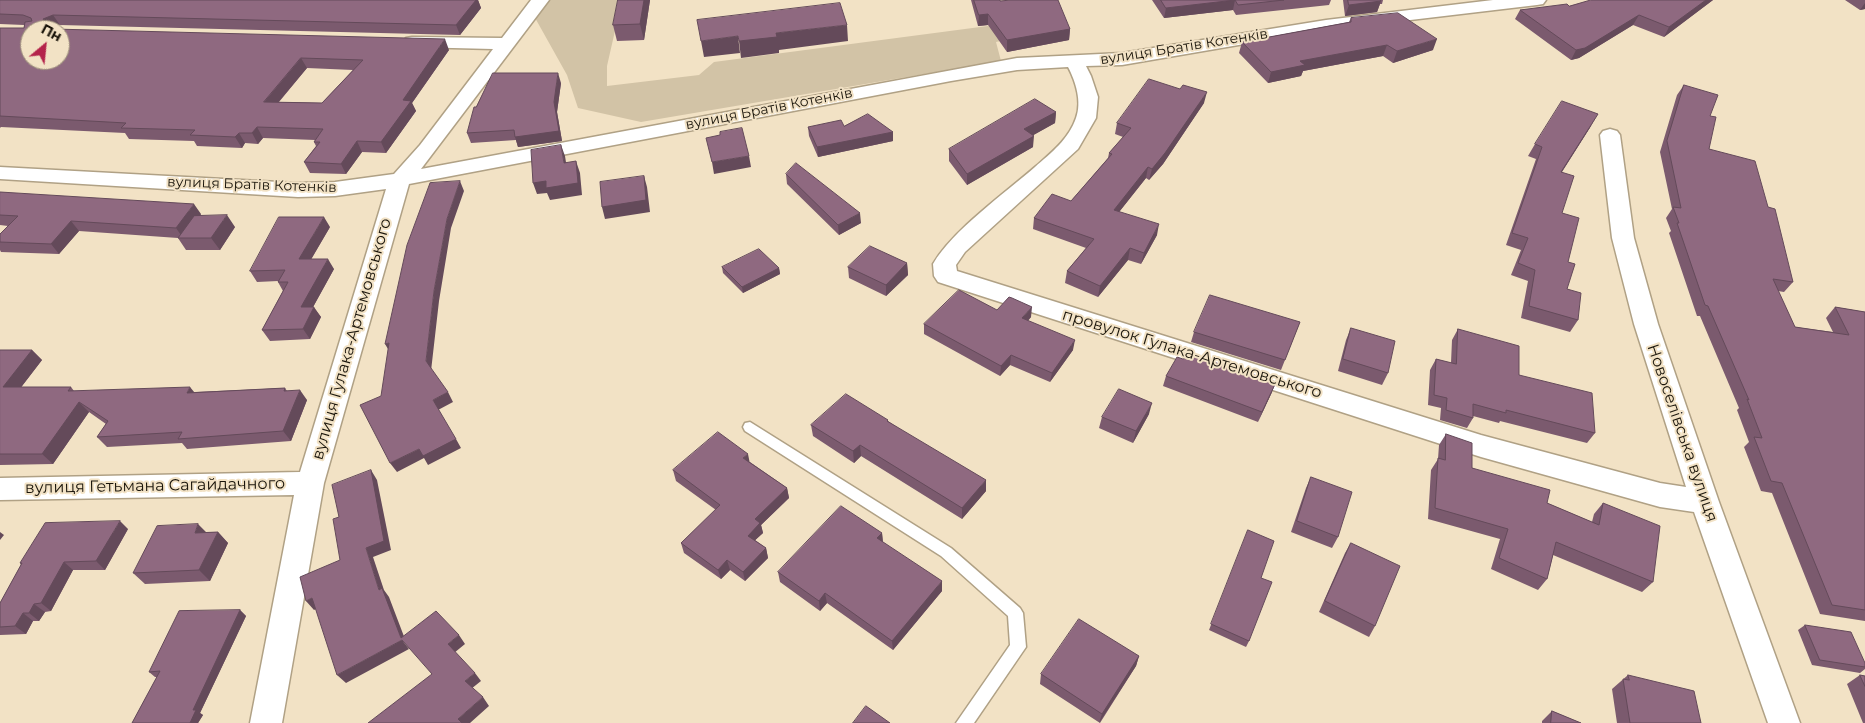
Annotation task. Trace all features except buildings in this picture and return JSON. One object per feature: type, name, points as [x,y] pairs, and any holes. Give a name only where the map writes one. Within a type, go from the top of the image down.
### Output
[{"type":"street","name":"вулиця Гулака-Артемовського","points":[[266,723],[310,483],[399,181],[427,149],[540,0]]},
{"type":"street","name":"вулиця Братів Котенків","points":[[0,173],[298,190],[335,189],[399,181],[501,159],[1017,64],[1122,59],[1326,25],[1537,0]]},
{"type":"street","points":[[398,41],[507,44]]},
{"type":"street","name":"провулок Гулака-Артемовського","points":[[1074,62],[1082,76],[1088,97],[1086,118],[1068,150],[957,247],[944,264],[946,276],[1481,446],[1660,495],[1705,502]]},
{"type":"street","name":"Новоселівська вулиця","points":[[1610,135],[1623,238],[1646,324],[1705,502],[1784,723]]},
{"type":"street","name":"вулиця Гетьмана Сагайдачного","points":[[0,489],[310,483]]},
{"type":"lane","points":[[750,427],[946,552],[1016,612],[1018,647],[964,723]]},
{"type":"shaded area","points":[[546,0],[622,0],[607,66],[607,86],[699,75],[714,62],[1003,24],[1015,38],[996,42],[1001,61],[641,122],[578,108],[567,75],[534,16]]}]
